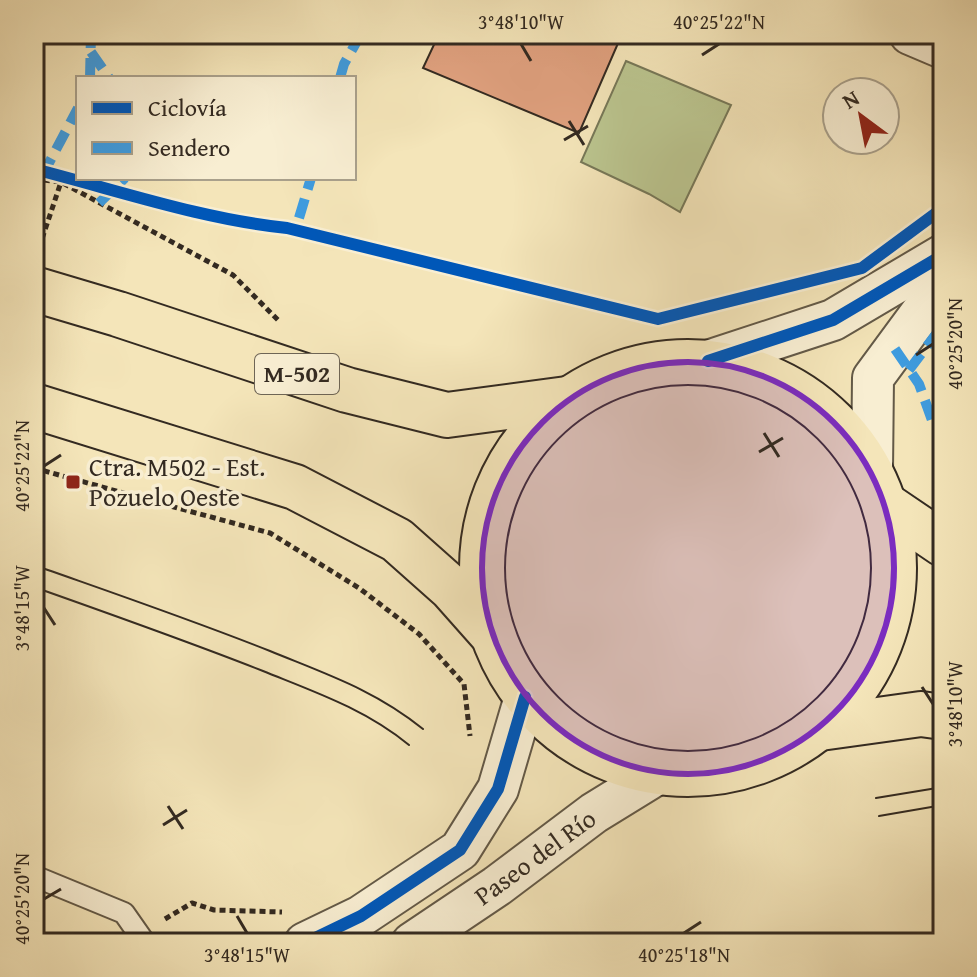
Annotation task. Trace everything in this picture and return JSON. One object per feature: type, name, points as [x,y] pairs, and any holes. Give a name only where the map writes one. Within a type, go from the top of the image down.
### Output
[{"type":"highway","name":"M-502","points":[[36,270],[118,314],[347,390],[447,415],[567,399]]},
{"type":"highway","name":"M-502","points":[[879,488],[896,566],[887,626],[861,682],[820,728],[771,758],[716,773],[659,773],[608,760],[562,733],[525,697],[504,666],[490,632],[480,567],[491,503],[520,445],[567,399],[611,375],[658,362],[708,361],[774,378],[830,416],[879,488],[943,544]]},
{"type":"highway","name":"M-502","points":[[34,406],[295,487],[397,540],[451,588],[490,632]]},
{"type":"highway","name":"M-502","points":[[820,728],[921,714],[943,717]]},
{"type":"street","points":[[910,34],[943,48]]},
{"type":"street","points":[[708,361],[833,320],[943,255]]},
{"type":"street","points":[[879,488],[873,378],[943,283]]},
{"type":"street","name":"Paseo del Río","points":[[300,925],[361,916],[460,850],[498,789],[525,697]]},
{"type":"street","name":"Paseo del Río","points":[[412,943],[497,886],[594,813],[659,773]]},
{"type":"lane","points":[[34,876],[124,913],[142,939]]},
{"type":"path","points":[[34,169],[76,180]]},
{"type":"path","points":[[34,179],[61,182],[233,275],[285,327]]},
{"type":"path","points":[[76,180],[99,186]]},
{"type":"path","points":[[36,270],[61,182]]},
{"type":"path","points":[[152,501],[270,533],[383,606],[419,634],[464,684],[470,741]]},
{"type":"path","points":[[142,939],[192,903],[214,910],[282,912],[300,925]]},
{"type":"highlighted area","points":[[708,361],[774,378],[830,416],[872,470],[887,506],[896,566],[887,626],[861,682],[820,728],[771,758],[716,773],[659,773],[608,760],[562,733],[525,697],[490,632],[480,567],[491,503],[520,445],[567,399],[611,375],[658,362]]},
{"type":"green space","points":[[626,61],[731,105],[680,212],[581,162]]},
{"type":"building","points":[[439,34],[601,34],[619,41],[579,133],[423,68]]},
{"type":"tram line","points":[[34,565],[211,628],[330,676],[368,693],[423,729]]},
{"type":"tram line","points":[[34,587],[320,694],[375,721],[409,745]]},
{"type":"tram line","points":[[876,798],[943,787]]},
{"type":"tram line","points":[[879,816],[943,805]]},
{"type":"marked path","points":[[90,76],[91,34]]},
{"type":"marked path","points":[[341,76],[361,34]]},
{"type":"marked path","points":[[91,52],[108,76]]},
{"type":"marked path","points":[[42,176],[76,112]]},
{"type":"marked path","points":[[99,203],[123,180]]},
{"type":"marked path","points":[[299,218],[310,180]]},
{"type":"marked path","points":[[909,370],[943,325]]},
{"type":"marked path","points":[[895,349],[919,384],[933,423],[943,437]]},
{"type":"cycle path","points":[[34,169],[191,211],[287,228],[658,319],[862,268],[943,208]]},
{"type":"cycle path","points":[[708,361],[833,320],[943,255]]},
{"type":"cycle path","points":[[305,943],[361,916],[460,850],[498,789],[525,697]]},
{"type":"place","name":"Ctra. M502 - Est. Pozuelo Oeste","points":[[73,482]]}]
